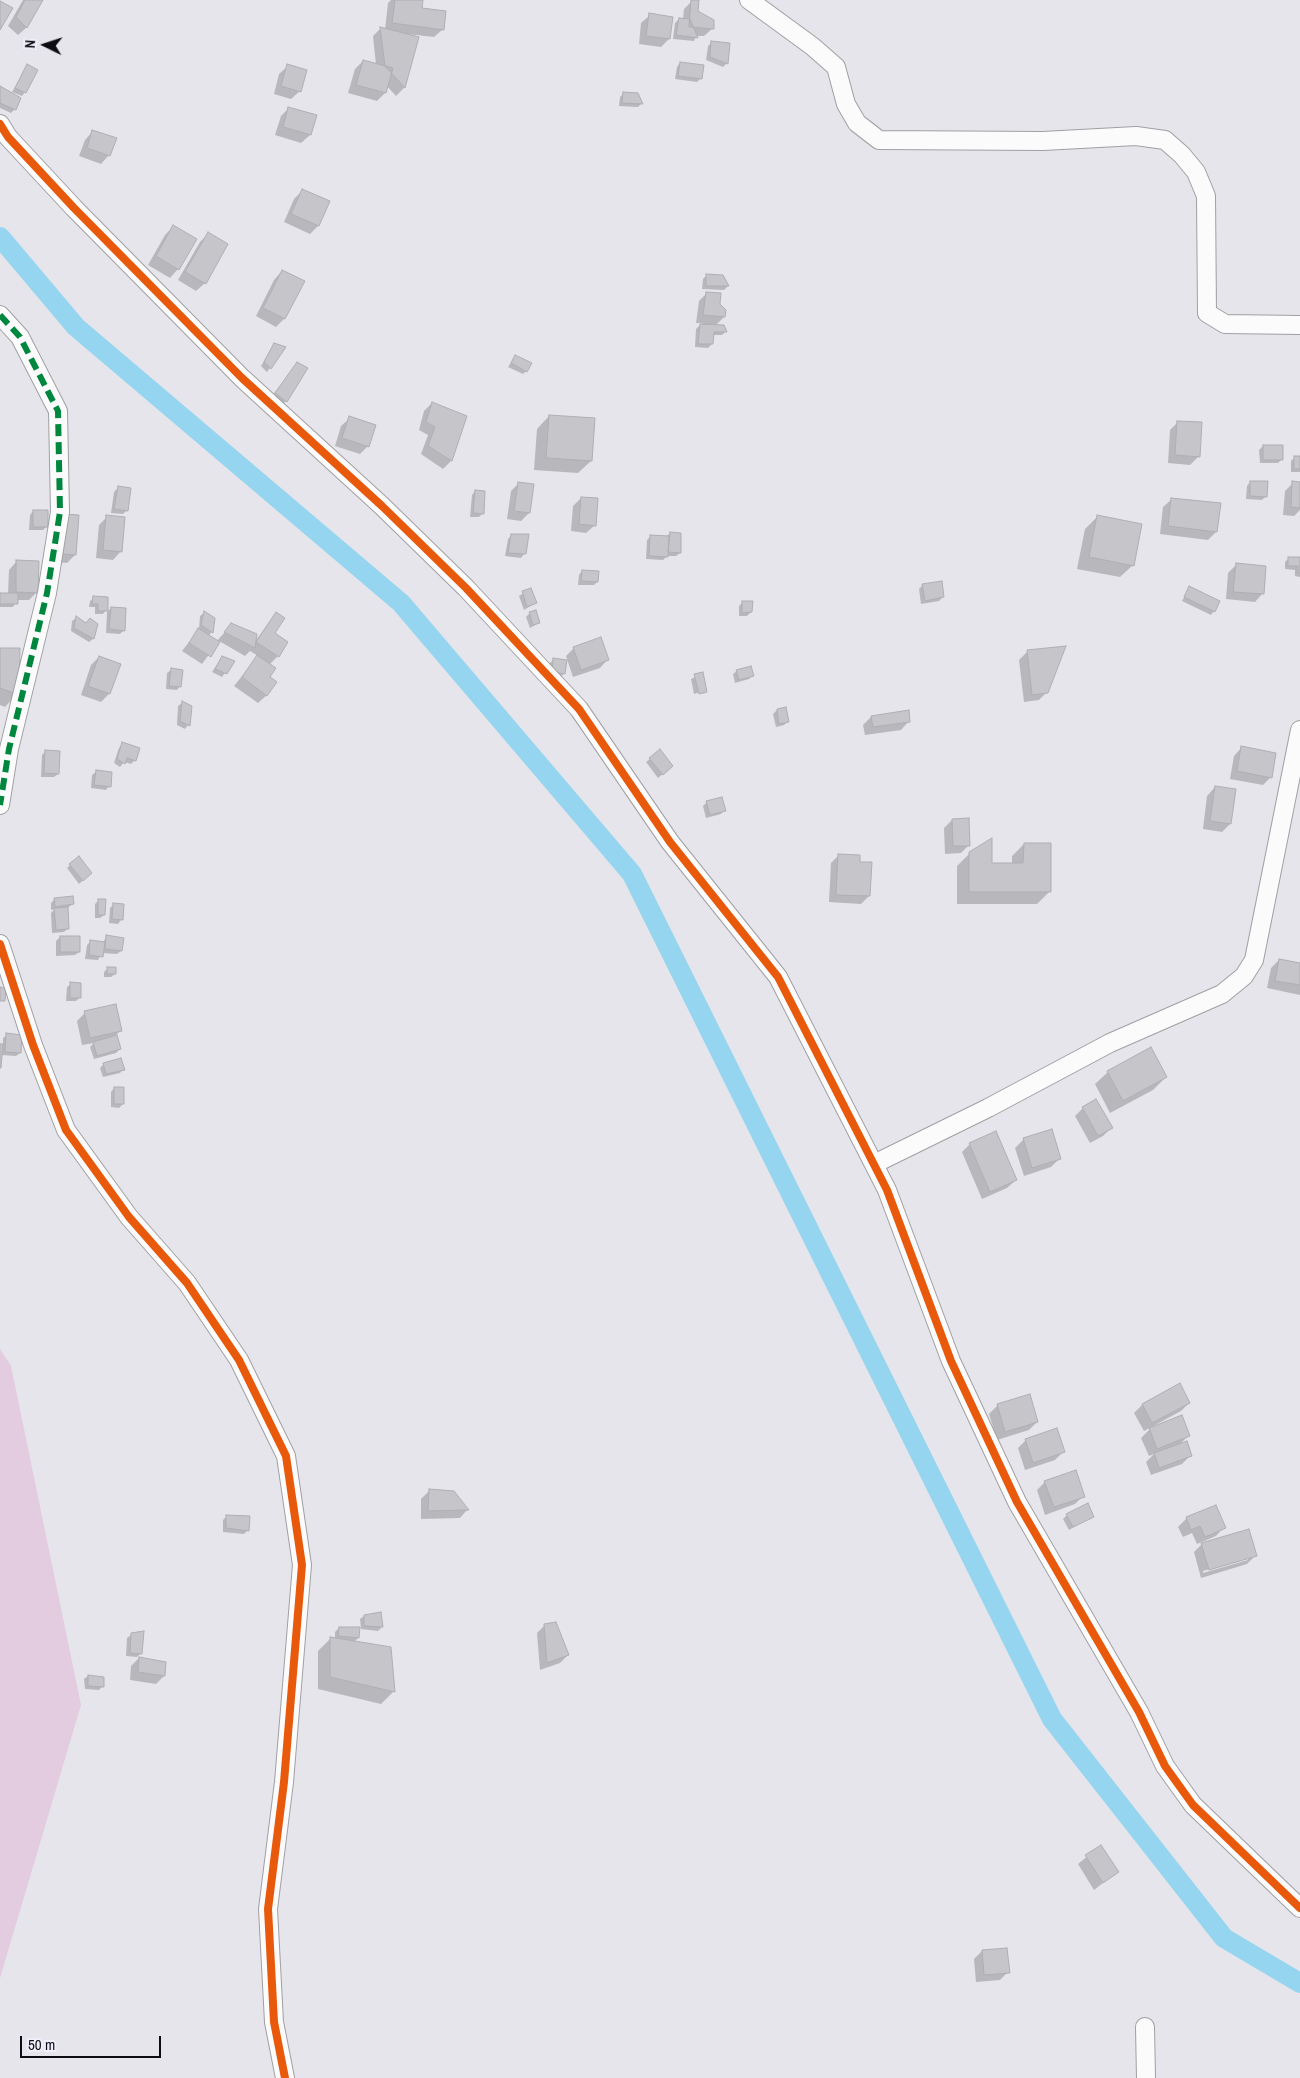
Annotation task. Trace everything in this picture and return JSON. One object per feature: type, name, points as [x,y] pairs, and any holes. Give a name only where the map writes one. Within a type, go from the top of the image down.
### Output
[{"type":"street","points":[[749,0],[812,46],[836,67],[846,104],[857,123],[879,140],[1043,141],[1136,136],[1165,140],[1182,155],[1196,172],[1206,196],[1207,313],[1225,324],[1300,325]]},
{"type":"street","points":[[0,124],[8,137],[74,208],[242,378],[382,506],[466,588],[579,709],[670,842],[778,977],[888,1190],[951,1361],[1017,1502],[1139,1712],[1165,1766],[1192,1805],[1300,1908]]},
{"type":"street","points":[[0,315],[20,337],[58,411],[60,512],[47,592],[10,749],[0,805]]},
{"type":"street","points":[[874,1164],[988,1108],[1110,1043],[1222,994],[1244,976],[1254,960],[1300,730]]},
{"type":"street","points":[[0,944],[33,1045],[66,1130],[129,1217],[187,1283],[240,1360],[286,1456],[302,1565],[284,1782],[268,1909],[274,2022],[285,2078]]},
{"type":"street","points":[[1145,2027],[1146,2078]]},
{"type":"shaded area","points":[[0,1349],[11,1366],[81,1705],[0,1978]]},
{"type":"building","points":[[25,0],[43,0],[27,28],[16,17]]},
{"type":"building","points":[[395,0],[423,0],[422,8],[446,11],[444,30],[392,23]]},
{"type":"building","points":[[691,0],[699,0],[698,11],[714,20],[714,29],[689,27]]},
{"type":"building","points":[[0,1],[13,8],[0,30]]},
{"type":"building","points":[[649,13],[673,17],[670,39],[646,36]]},
{"type":"building","points":[[679,18],[690,19],[698,38],[676,35]]},
{"type":"building","points":[[380,27],[419,37],[405,88],[385,66]]},
{"type":"building","points":[[711,41],[730,43],[728,64],[710,57]]},
{"type":"building","points":[[363,60],[393,68],[386,93],[356,85]]},
{"type":"building","points":[[680,62],[704,65],[702,79],[678,76]]},
{"type":"building","points":[[27,64],[38,70],[26,93],[15,88]]},
{"type":"building","points":[[287,64],[307,70],[301,92],[281,86]]},
{"type":"building","points":[[0,86],[21,98],[16,110],[0,103]]},
{"type":"building","points":[[623,92],[638,93],[643,104],[622,103]]},
{"type":"building","points":[[288,107],[317,115],[311,135],[283,127]]},
{"type":"building","points":[[92,130],[117,138],[110,156],[87,148]]},
{"type":"building","points":[[302,189],[330,201],[319,226],[291,214]]},
{"type":"building","points":[[173,225],[197,239],[179,270],[156,256]]},
{"type":"building","points":[[208,232],[228,244],[206,284],[185,272]]},
{"type":"building","points":[[282,270],[305,281],[285,319],[263,308]]},
{"type":"building","points":[[706,274],[723,275],[729,286],[706,286]]},
{"type":"building","points":[[706,292],[721,293],[720,304],[726,310],[725,317],[703,315]]},
{"type":"building","points":[[700,324],[724,325],[727,332],[714,332],[713,344],[698,344]]},
{"type":"building","points":[[274,343],[286,347],[271,369],[264,362]]},
{"type":"building","points":[[515,355],[532,363],[527,372],[511,363]]},
{"type":"building","points":[[297,362],[308,368],[287,402],[275,393]]},
{"type":"building","points":[[432,402],[467,416],[452,461],[428,446],[435,427],[426,422]]},
{"type":"building","points":[[549,415],[595,418],[592,461],[546,458]]},
{"type":"building","points":[[349,416],[376,425],[369,447],[342,438]]},
{"type":"building","points":[[1177,421],[1202,422],[1200,457],[1175,455]]},
{"type":"building","points":[[1263,445],[1283,445],[1283,460],[1263,460]]},
{"type":"building","points":[[1294,456],[1300,456],[1300,469],[1294,469]]},
{"type":"building","points":[[1250,481],[1268,481],[1267,497],[1250,496]]},
{"type":"building","points":[[1292,481],[1300,482],[1300,508],[1291,507]]},
{"type":"building","points":[[518,482],[534,484],[530,513],[514,511]]},
{"type":"building","points":[[118,486],[131,488],[128,511],[114,509]]},
{"type":"building","points":[[475,490],[485,491],[484,514],[473,513]]},
{"type":"building","points":[[581,497],[598,498],[596,526],[579,524]]},
{"type":"building","points":[[1171,498],[1221,503],[1217,532],[1168,526]]},
{"type":"building","points":[[33,510],[48,510],[48,527],[33,527]]},
{"type":"building","points":[[64,514],[79,515],[76,555],[61,554]]},
{"type":"building","points":[[106,515],[125,517],[122,552],[103,550]]},
{"type":"building","points":[[1097,515],[1142,524],[1134,566],[1089,557]]},
{"type":"building","points":[[670,532],[681,533],[681,553],[668,552]]},
{"type":"building","points":[[511,534],[529,534],[526,554],[508,553]]},
{"type":"building","points":[[650,535],[669,536],[668,557],[649,556]]},
{"type":"building","points":[[1288,557],[1300,557],[1300,573],[1298,573],[1298,566],[1288,566]]},
{"type":"building","points":[[16,560],[39,561],[38,593],[16,592]]},
{"type":"building","points":[[1236,563],[1266,566],[1264,594],[1233,592]]},
{"type":"building","points":[[582,570],[599,571],[598,582],[581,581]]},
{"type":"building","points":[[942,581],[944,597],[925,601],[922,584]]},
{"type":"building","points":[[1189,586],[1220,601],[1215,612],[1184,597]]},
{"type":"building","points":[[531,588],[537,603],[527,607],[522,591]]},
{"type":"building","points":[[0,593],[18,593],[18,604],[0,604]]},
{"type":"building","points":[[93,596],[108,597],[108,611],[98,611],[98,604],[92,604]]},
{"type":"building","points":[[742,601],[753,601],[752,612],[742,613]]},
{"type":"building","points":[[111,607],[126,608],[125,631],[109,629]]},
{"type":"building","points":[[536,610],[540,623],[533,625],[529,612]]},
{"type":"building","points":[[204,611],[215,618],[213,633],[201,625]]},
{"type":"building","points":[[276,612],[285,618],[275,633],[288,642],[279,657],[256,642]]},
{"type":"building","points":[[76,616],[86,623],[90,618],[98,624],[94,639],[74,628]]},
{"type":"building","points":[[231,623],[257,634],[255,648],[224,632]]},
{"type":"building","points":[[198,628],[220,642],[211,657],[189,643]]},
{"type":"building","points":[[601,637],[609,660],[581,670],[573,647]]},
{"type":"building","points":[[1066,646],[1048,693],[1032,695],[1027,650]]},
{"type":"building","points":[[0,648],[20,648],[19,695],[0,688]]},
{"type":"building","points":[[257,655],[276,668],[270,677],[277,682],[267,696],[242,677]]},
{"type":"building","points":[[99,656],[121,664],[110,694],[88,686]]},
{"type":"building","points":[[222,656],[235,661],[227,674],[215,669]]},
{"type":"building","points":[[553,658],[567,660],[565,674],[552,672]]},
{"type":"building","points":[[751,666],[754,676],[739,680],[736,670]]},
{"type":"building","points":[[171,668],[183,670],[181,687],[169,686]]},
{"type":"building","points":[[703,672],[707,692],[699,694],[694,674]]},
{"type":"building","points":[[182,701],[192,706],[190,726],[180,721]]},
{"type":"building","points":[[786,707],[789,722],[779,724],[777,709]]},
{"type":"building","points":[[909,710],[910,722],[873,727],[871,716]]},
{"type":"building","points":[[122,742],[140,748],[136,761],[127,758],[125,764],[117,759]]},
{"type":"building","points":[[1241,746],[1276,753],[1272,778],[1237,771]]},
{"type":"building","points":[[660,749],[673,766],[663,775],[649,758]]},
{"type":"building","points":[[45,750],[60,751],[59,774],[44,773]]},
{"type":"building","points":[[96,770],[112,772],[111,787],[94,785]]},
{"type":"building","points":[[1215,786],[1236,789],[1231,824],[1210,821]]},
{"type":"building","points":[[722,797],[726,811],[710,815],[706,801]]},
{"type":"building","points":[[969,818],[970,846],[953,846],[952,819]]},
{"type":"building","points":[[992,838],[992,863],[1023,863],[1024,843],[1051,843],[1051,892],[969,892],[969,852]]},
{"type":"building","points":[[838,854],[860,855],[860,862],[872,862],[870,896],[836,895]]},
{"type":"building","points":[[79,856],[92,873],[83,881],[69,864]]},
{"type":"building","points":[[73,896],[74,904],[55,907],[54,898]]},
{"type":"building","points":[[98,899],[106,899],[105,915],[98,915]]},
{"type":"building","points":[[113,903],[124,904],[123,920],[112,919]]},
{"type":"building","points":[[68,907],[69,929],[56,930],[54,908]]},
{"type":"building","points":[[106,935],[124,938],[122,951],[105,949]]},
{"type":"building","points":[[60,936],[80,936],[80,952],[60,952]]},
{"type":"building","points":[[90,940],[105,942],[103,957],[89,955]]},
{"type":"building","points":[[1279,959],[1300,963],[1300,985],[1275,981]]},
{"type":"building","points":[[107,967],[116,967],[116,974],[107,974]]},
{"type":"building","points":[[70,982],[81,983],[81,998],[70,998]]},
{"type":"building","points":[[0,987],[6,988],[5,1001],[0,1001]]},
{"type":"building","points":[[116,1004],[122,1031],[90,1038],[84,1011]]},
{"type":"building","points":[[6,1033],[22,1035],[21,1053],[5,1052]]},
{"type":"building","points":[[117,1035],[121,1049],[97,1056],[93,1042]]},
{"type":"building","points":[[0,1044],[3,1044],[1,1068],[0,1068]]},
{"type":"building","points":[[1151,1047],[1167,1077],[1123,1101],[1107,1071]]},
{"type":"building","points":[[121,1058],[125,1070],[106,1074],[103,1063]]},
{"type":"building","points":[[114,1087],[124,1087],[124,1104],[114,1104]]},
{"type":"building","points":[[1096,1099],[1113,1128],[1098,1136],[1082,1107]]},
{"type":"building","points":[[1052,1129],[1061,1159],[1032,1168],[1023,1138]]},
{"type":"building","points":[[996,1131],[1017,1180],[990,1192],[969,1143]]},
{"type":"building","points":[[1180,1383],[1190,1403],[1152,1423],[1142,1404]]},
{"type":"building","points":[[1030,1394],[1038,1422],[1005,1432],[997,1404]]},
{"type":"building","points":[[1182,1415],[1190,1436],[1157,1449],[1149,1428]]},
{"type":"building","points":[[1057,1428],[1065,1452],[1033,1463],[1025,1439]]},
{"type":"building","points":[[1187,1441],[1192,1456],[1159,1468],[1154,1453]]},
{"type":"building","points":[[1076,1470],[1085,1497],[1054,1507],[1044,1481]]},
{"type":"building","points":[[429,1489],[454,1491],[469,1510],[428,1511]]},
{"type":"building","points":[[1088,1503],[1094,1517],[1073,1527],[1066,1514]]},
{"type":"building","points":[[1216,1505],[1226,1528],[1205,1537],[1200,1526],[1191,1530],[1186,1517]]},
{"type":"building","points":[[226,1515],[250,1516],[249,1531],[226,1528]]},
{"type":"building","points":[[1249,1529],[1257,1556],[1209,1570],[1201,1543]]},
{"type":"building","points":[[381,1612],[383,1627],[364,1626],[364,1615]]},
{"type":"building","points":[[556,1622],[569,1655],[547,1663],[544,1624]]},
{"type":"building","points":[[339,1627],[360,1627],[359,1638],[338,1636]]},
{"type":"building","points":[[144,1631],[142,1654],[130,1653],[131,1633]]},
{"type":"building","points":[[330,1637],[391,1647],[395,1692],[330,1677]]},
{"type":"building","points":[[139,1657],[166,1662],[165,1676],[138,1672]]},
{"type":"building","points":[[88,1675],[104,1677],[104,1687],[88,1686]]},
{"type":"building","points":[[1101,1845],[1119,1872],[1103,1883],[1085,1855]]},
{"type":"building","points":[[1007,1948],[1010,1973],[984,1975],[982,1950]]},
{"type":"waterway","points":[[0,237],[76,327],[401,603],[632,874],[1052,1719],[1224,1938],[1300,1983]]},
{"type":"marked path","points":[[0,315],[20,337],[58,411],[60,512],[47,593],[9,749],[0,805]]},
{"type":"cycle path","points":[[0,124],[8,137],[74,208],[242,378],[382,506],[466,588],[579,709],[670,842],[778,977],[887,1190],[951,1361],[1017,1502],[1139,1712],[1165,1766],[1193,1805],[1300,1908]]},
{"type":"cycle path","points":[[0,944],[33,1045],[66,1130],[129,1217],[187,1283],[239,1360],[286,1456],[302,1565],[284,1782],[268,1909],[274,2022],[285,2078]]}]
